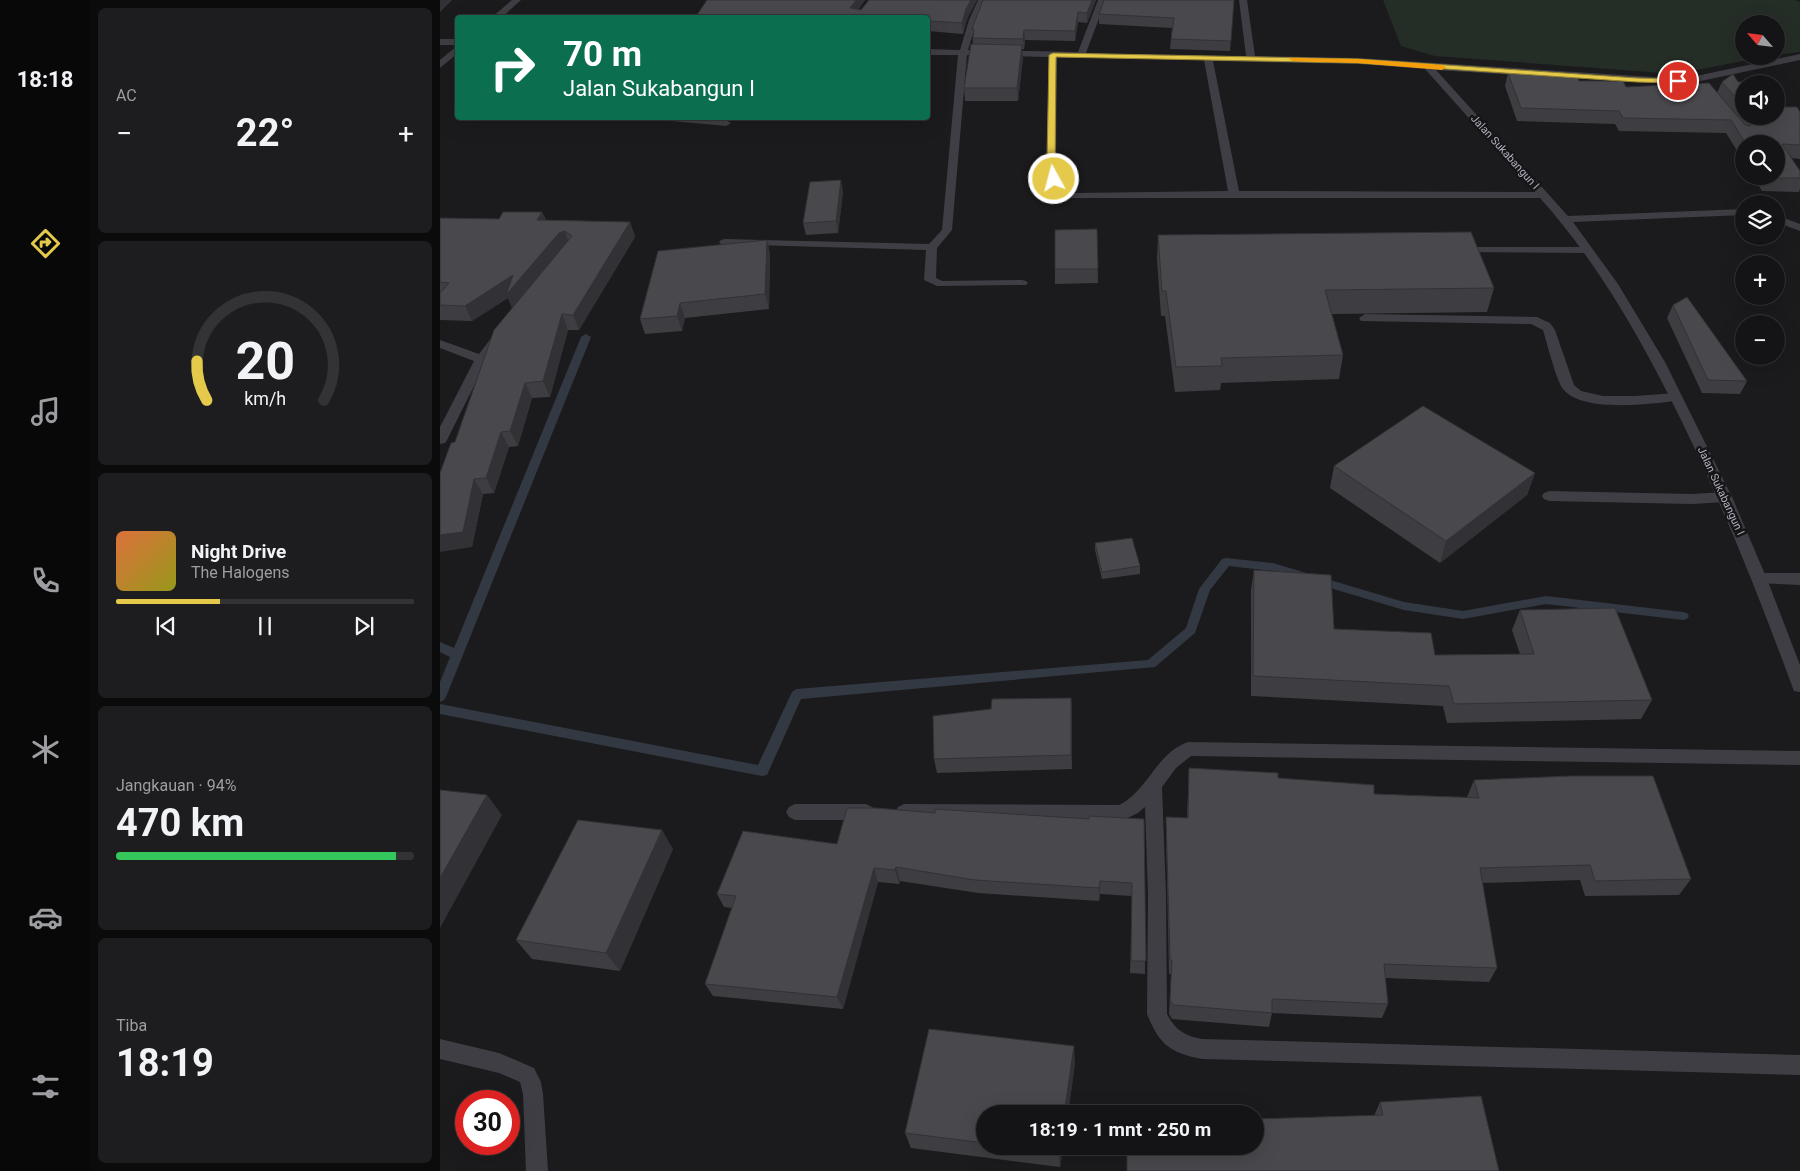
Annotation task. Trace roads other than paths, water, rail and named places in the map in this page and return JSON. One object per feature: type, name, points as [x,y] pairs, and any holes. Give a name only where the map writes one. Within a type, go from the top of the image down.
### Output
[{"type":"street","points":[[499,15],[517,0]]},
{"type":"street","points":[[982,0],[973,20],[963,53],[947,230],[932,247],[932,282],[941,284],[1022,283]]},
{"type":"street","points":[[1081,55],[1102,0]]},
{"type":"street","points":[[1243,0],[1251,58]]},
{"type":"street","points":[[440,42],[455,42]]},
{"type":"street","points":[[440,66],[455,51]]},
{"type":"street","points":[[930,52],[1358,61],[1656,81],[1699,82],[1800,56]]},
{"type":"street","points":[[1053,55],[1051,164],[1059,190],[1067,194],[1081,196],[1234,194],[1544,195]]},
{"type":"street","points":[[1208,57],[1234,194]]},
{"type":"street","name":"Jalan Sukabangun I","points":[[1428,66],[1565,219],[1612,284],[1655,354],[1676,397],[1713,498],[1767,579],[1800,686]]},
{"type":"street","points":[[693,120],[726,123]]},
{"type":"street","points":[[1565,219],[1735,212]]},
{"type":"street","points":[[1785,222],[1800,228]]},
{"type":"street","points":[[725,242],[932,247]]},
{"type":"street","points":[[1452,250],[1587,250]]},
{"type":"street","points":[[1365,318],[1533,320],[1550,330],[1568,387],[1575,394],[1590,398],[1638,400],[1676,397]]},
{"type":"street","points":[[440,440],[480,359],[504,330]]},
{"type":"street","points":[[440,344],[480,359]]},
{"type":"street","points":[[1549,496],[1713,498]]},
{"type":"street","points":[[1767,579],[1800,579]]},
{"type":"street","points":[[795,812],[1121,813],[1135,806],[1176,755],[1188,749],[1800,758]]},
{"type":"street","points":[[1153,784],[1157,895],[1157,1014],[1162,1028],[1184,1046],[1222,1050],[1800,1065]]},
{"type":"street","points":[[440,1049],[512,1067],[529,1077],[533,1094],[536,1171]]},
{"type":"waterway","points":[[440,697],[586,337]]},
{"type":"waterway","points":[[440,709],[762,771],[797,694],[1151,664],[1191,630],[1205,589],[1226,562],[1273,567],[1404,606],[1463,615],[1546,600],[1683,616]]},
{"type":"waterway","points":[[440,647],[457,655]]}]
